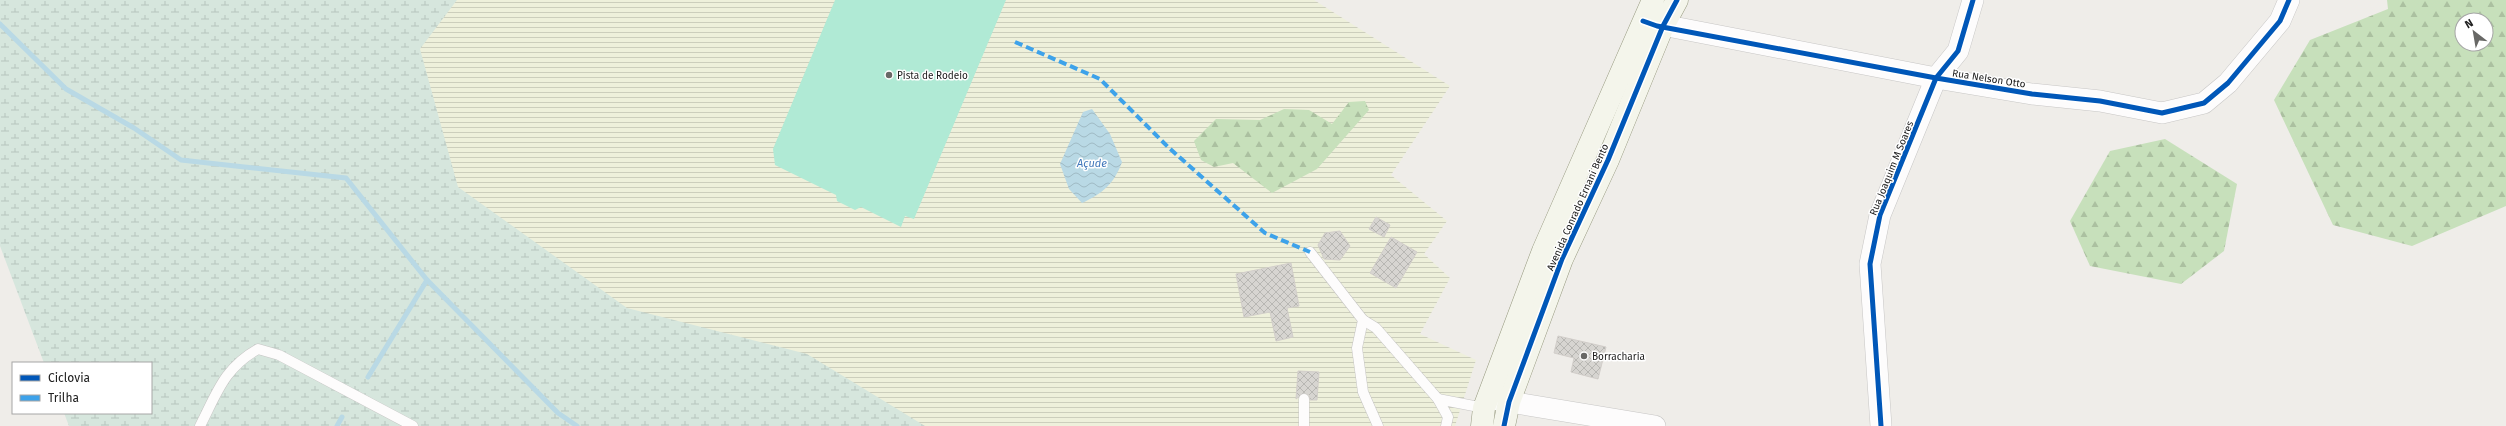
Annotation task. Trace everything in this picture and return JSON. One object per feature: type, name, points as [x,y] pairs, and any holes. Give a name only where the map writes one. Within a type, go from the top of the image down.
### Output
[{"type":"street","name":"Avenida Conrado Ernani Bento","points":[[1653,0],[1653,24]]},
{"type":"street","name":"Avenida Conrado Ernani Bento","points":[[1484,411],[1653,24],[1677,0]]},
{"type":"street","name":"Rua Joaquim M Soares","points":[[1881,426],[1870,264],[1880,215],[1936,78],[1958,51],[1973,0]]},
{"type":"street","name":"Rua Nelson Otto","points":[[1653,24],[1936,78],[2032,94],[2100,101],[2162,113],[2204,104],[2228,82],[2280,21],[2289,0]]},
{"type":"street","name":"Avenida Conrado Ernani Bento","points":[[1504,426],[1509,402],[1553,255]]},
{"type":"street","points":[[1484,411],[1509,402],[1655,426]]},
{"type":"lane","points":[[1310,252],[1363,320],[1381,333],[1438,399],[1448,417],[1446,426]]},
{"type":"lane","points":[[1363,320],[1357,348],[1363,392],[1378,426]]},
{"type":"lane","points":[[200,426],[221,383],[240,359],[258,349],[279,355],[413,426]]},
{"type":"lane","points":[[1304,399],[1304,426]]},
{"type":"lane","points":[[1438,399],[1484,411]]},
{"type":"green space","points":[[0,0],[1314,0],[1450,86],[1391,175],[1447,221],[1424,254],[1450,278],[1420,334],[1476,360],[1455,426],[606,426]]},
{"type":"green space","points":[[0,0],[457,0],[420,49],[458,187],[627,308],[807,354],[925,426],[69,426],[64,414],[152,414],[152,362],[44,362],[0,246]]},
{"type":"green space","name":"Pista de Rodeio","points":[[835,0],[1006,0],[914,219],[905,216],[901,227],[861,207],[855,210],[837,201],[836,195],[775,165],[773,149]]},
{"type":"green space","points":[[2387,0],[2506,0],[2506,206],[2412,246],[2333,225],[2274,100],[2310,40],[2388,9]]},
{"type":"green space","points":[[1365,101],[1369,110],[1317,169],[1272,193],[1233,163],[1214,167],[1201,160],[1194,141],[1216,119],[1260,120],[1284,109],[1309,110],[1332,124],[1349,102]]},
{"type":"green space","points":[[2165,139],[2237,184],[2224,251],[2181,284],[2090,266],[2070,221],[2110,151]]},
{"type":"water","name":"Açude","points":[[1092,109],[1110,134],[1122,162],[1119,170],[1107,187],[1082,203],[1069,189],[1060,164],[1083,112]]},
{"type":"building","points":[[1376,217],[1390,225],[1384,237],[1369,229]]},
{"type":"building","points":[[1340,231],[1350,246],[1340,260],[1324,259],[1318,245],[1325,233]]},
{"type":"building","points":[[1391,237],[1417,252],[1396,288],[1370,273]]},
{"type":"building","points":[[1291,263],[1299,306],[1287,308],[1293,337],[1276,341],[1270,312],[1244,317],[1236,274]]},
{"type":"building","name":"Borracharia","points":[[1558,336],[1606,347],[1598,379],[1571,372],[1574,358],[1554,353]]},
{"type":"building","points":[[1298,371],[1319,372],[1317,400],[1310,400],[1309,395],[1304,393],[1296,399]]},
{"type":"waterway","points":[[0,24],[66,89],[134,128],[181,160],[346,178],[427,280],[558,413],[577,426]]},
{"type":"waterway","points":[[368,377],[427,280]]},
{"type":"waterway","points":[[337,426],[342,417]]},
{"type":"marked path","points":[[1015,42],[1100,79],[1168,147],[1265,233],[1310,252]]},
{"type":"cycle path","points":[[1504,426],[1509,402],[1562,259],[1608,160],[1663,26],[1677,0]]},
{"type":"cycle path","points":[[1881,426],[1870,264],[1880,215],[1936,78],[1958,51],[1973,0]]},
{"type":"cycle path","points":[[1643,21],[1657,26],[1936,78],[2032,94],[2100,101],[2162,113],[2204,103],[2228,83],[2280,21],[2289,0]]},
{"type":"place","name":"Pista de Rodeio","points":[[889,75]]},
{"type":"place","name":"Borracharia","points":[[1584,356]]}]
